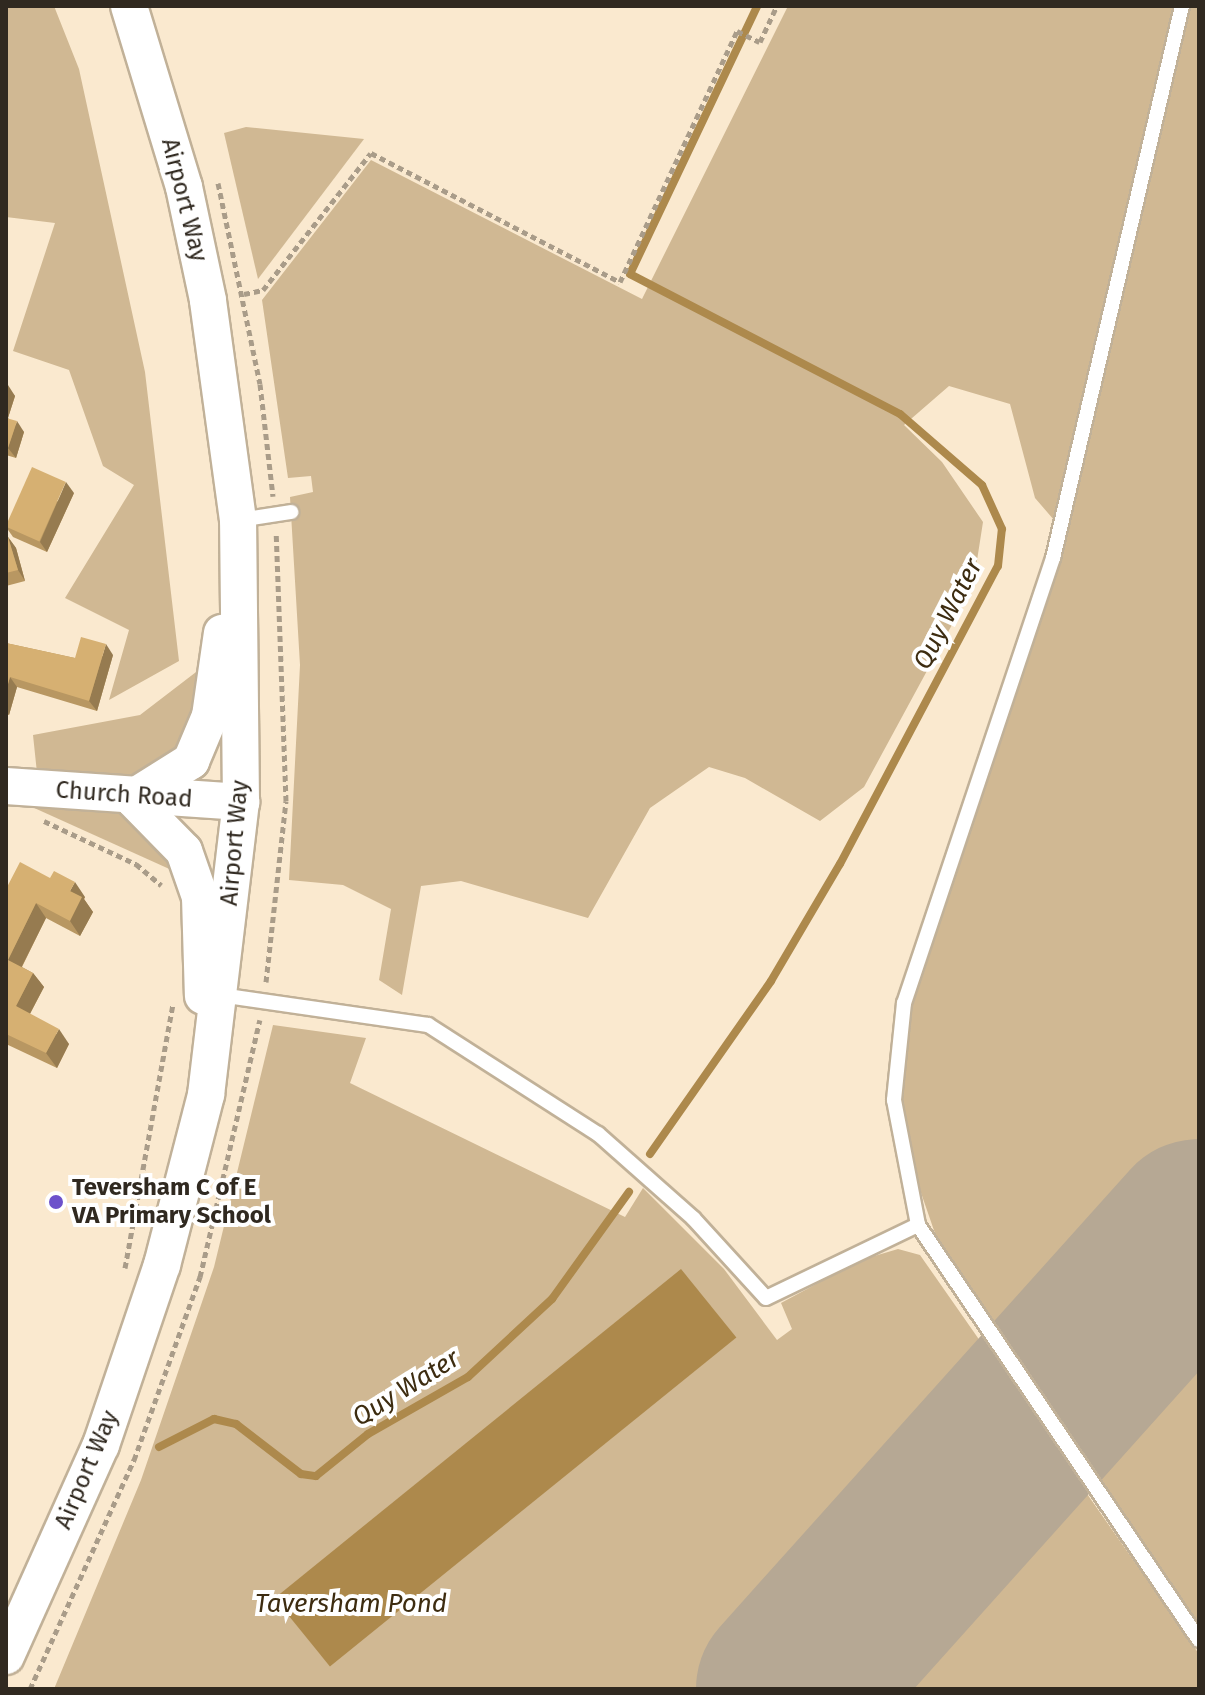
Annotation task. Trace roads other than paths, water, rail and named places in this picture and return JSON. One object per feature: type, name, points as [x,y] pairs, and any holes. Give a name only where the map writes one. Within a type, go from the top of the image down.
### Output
[{"type":"street","name":"Airport Way","points":[[6,1656],[101,1445],[162,1265],[206,1095],[241,802],[238,520],[184,187],[129,6]]},
{"type":"street","points":[[206,1095],[200,897],[184,851],[132,798],[191,761],[210,716],[238,520]]},
{"type":"street","name":"Church Road","points":[[6,786],[132,798],[241,802]]},
{"type":"lane","points":[[1182,6],[1053,558],[904,1003],[894,1100],[918,1225],[1199,1640]]},
{"type":"lane","points":[[238,520],[291,512]]},
{"type":"lane","points":[[220,995],[428,1025],[598,1134],[693,1218],[766,1298],[918,1225]]},
{"type":"water","name":"Taversham Pond","points":[[681,1269],[736,1337],[330,1667],[275,1598]]},
{"type":"waterway","name":"Quy Water","points":[[650,1154],[771,981],[840,864],[998,566],[1002,529],[982,485],[900,414],[630,274],[757,6]]},
{"type":"waterway","name":"Quy Water","points":[[159,1447],[214,1419],[236,1424],[301,1474],[316,1476],[368,1434],[468,1377],[552,1299],[629,1192]]},
{"type":"place","name":"Teversham C of E VA Primary School","points":[[56,1202]]}]
